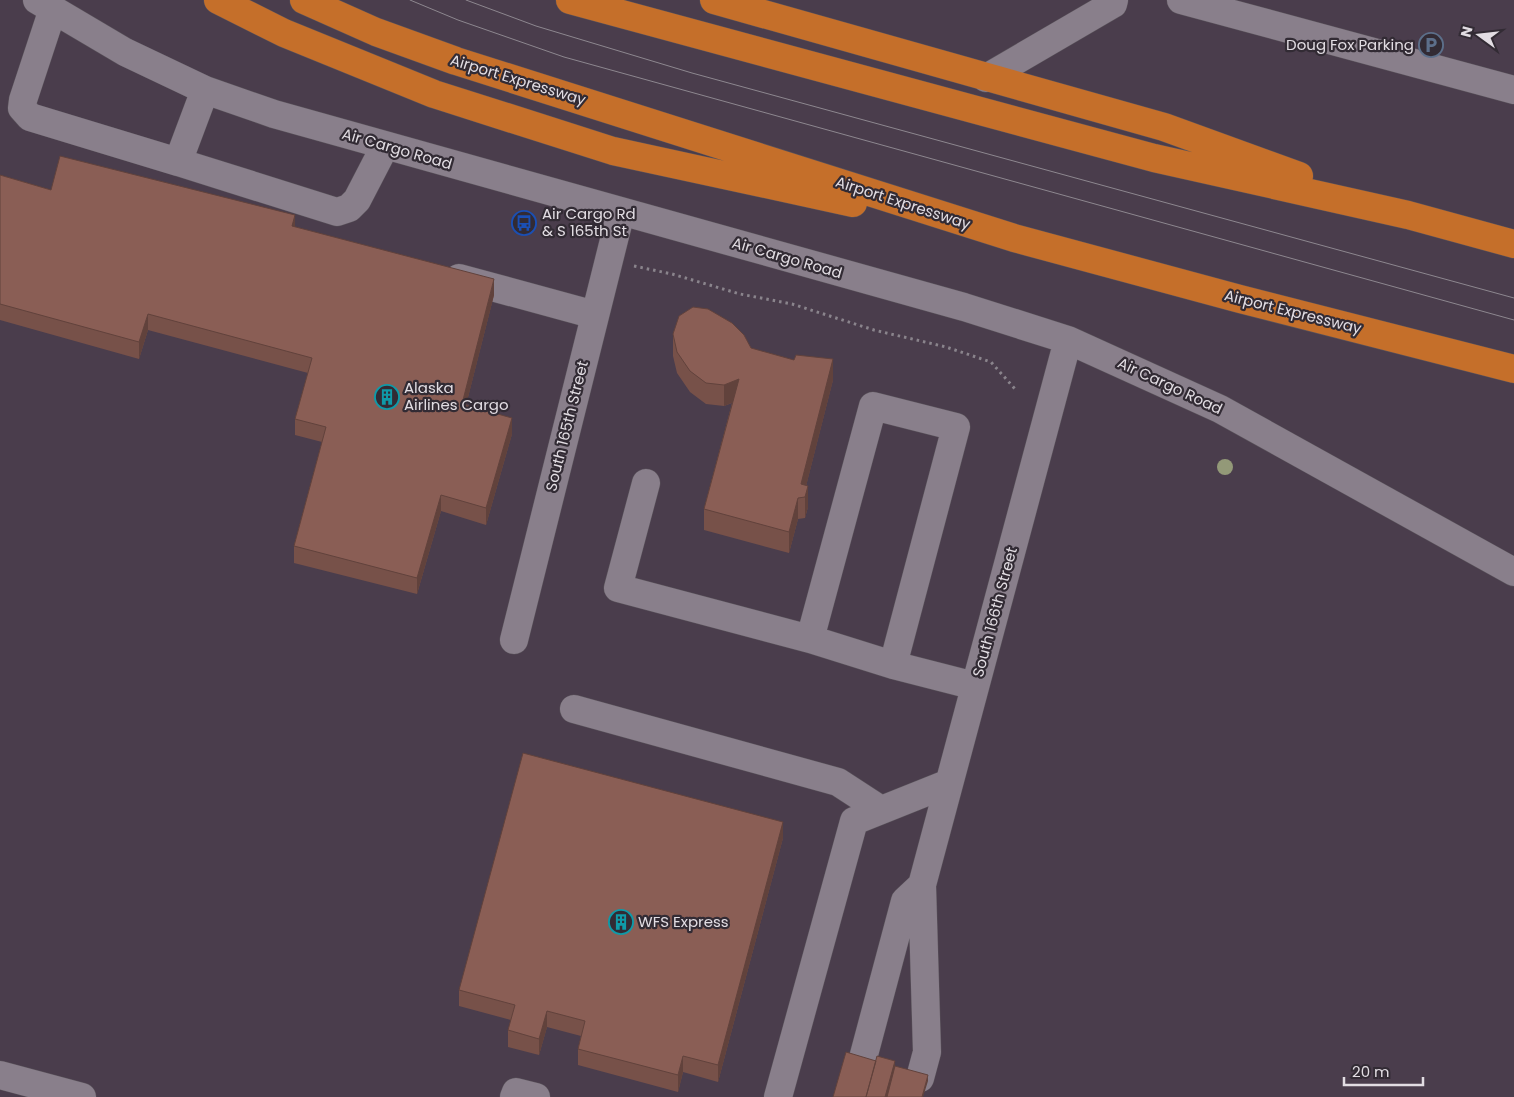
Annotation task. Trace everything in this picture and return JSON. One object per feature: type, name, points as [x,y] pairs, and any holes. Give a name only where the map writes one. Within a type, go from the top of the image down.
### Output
[{"type":"highway","points":[[218,0],[284,33],[434,94],[614,151],[1014,238]]},
{"type":"highway","name":"Airport Expressway","points":[[304,0],[376,32],[456,61],[1014,238],[1240,299],[1514,369]]},
{"type":"highway","points":[[570,0],[1154,158],[1408,215],[1514,244]]},
{"type":"highway","points":[[714,0],[1164,127],[1408,215]]},
{"type":"street","points":[[986,78],[1113,4],[1114,0]]},
{"type":"street","points":[[1181,0],[1514,90]]},
{"type":"street","points":[[45,5],[23,100],[24,113],[30,117],[337,212],[349,208],[357,200],[385,146]]},
{"type":"street","name":"Air Cargo Road","points":[[45,5],[125,52],[205,90],[274,114],[964,307],[1068,340],[1220,409],[1514,572]]},
{"type":"street","points":[[178,162],[205,90]]},
{"type":"street","name":"South 165th Street","points":[[514,640],[621,212]]},
{"type":"street","points":[[436,271],[595,315]]},
{"type":"street","name":"South 166th Street","points":[[922,885],[1068,340]]},
{"type":"street","points":[[810,639],[873,406],[956,427],[893,665]]},
{"type":"street","points":[[646,483],[618,588],[810,639],[893,665],[975,686]]},
{"type":"street","points":[[574,708],[838,782],[881,810]]},
{"type":"street","points":[[778,1097],[854,821],[949,783]]},
{"type":"street","points":[[862,1062],[905,901],[922,885]]},
{"type":"street","points":[[920,1078],[927,1052],[922,885]]},
{"type":"street","points":[[0,1075],[82,1097]]},
{"type":"street","points":[[514,1097],[516,1092],[536,1097]]},
{"type":"path","points":[[609,259],[740,294],[792,304],[874,330],[946,347],[991,362],[1016,388]]},
{"type":"shaded area","points":[[0,0],[1514,0],[1514,1097],[0,1097]]},
{"type":"building","name":"Alaska Airlines Cargo","points":[[60,156],[295,215],[292,226],[494,279],[462,404],[512,418],[486,508],[441,495],[417,578],[294,546],[326,427],[295,419],[312,358],[148,314],[139,342],[0,304],[0,175],[51,190]]},
{"type":"building","points":[[693,307],[708,309],[732,323],[744,335],[751,348],[794,360],[796,355],[833,359],[801,484],[808,486],[805,497],[798,498],[789,532],[704,509],[739,379],[724,385],[706,383],[690,371],[677,352],[673,334],[679,316]]},
{"type":"building","name":"WFS Express","points":[[523,753],[783,822],[718,1065],[683,1056],[678,1075],[578,1049],[585,1021],[547,1011],[539,1039],[508,1030],[515,1005],[459,990]]},
{"type":"building","points":[[846,1052],[876,1061],[866,1097],[833,1097]]},
{"type":"building","points":[[877,1056],[895,1061],[885,1097],[866,1097]]},
{"type":"building","points":[[895,1066],[928,1075],[922,1097],[887,1097]]},
{"type":"tram line","points":[[410,0],[458,20],[564,57],[1514,320]]},
{"type":"tram line","points":[[466,0],[536,26],[692,73],[1514,298]]},
{"type":"place","name":"Doug Fox Parking","points":[[1431,45]]},
{"type":"place","name":"Air Cargo Rd & S 165th St","points":[[524,223]]},
{"type":"place","name":"Alaska Airlines Cargo","points":[[387,397]]},
{"type":"place","name":"WFS Express","points":[[621,922]]}]
